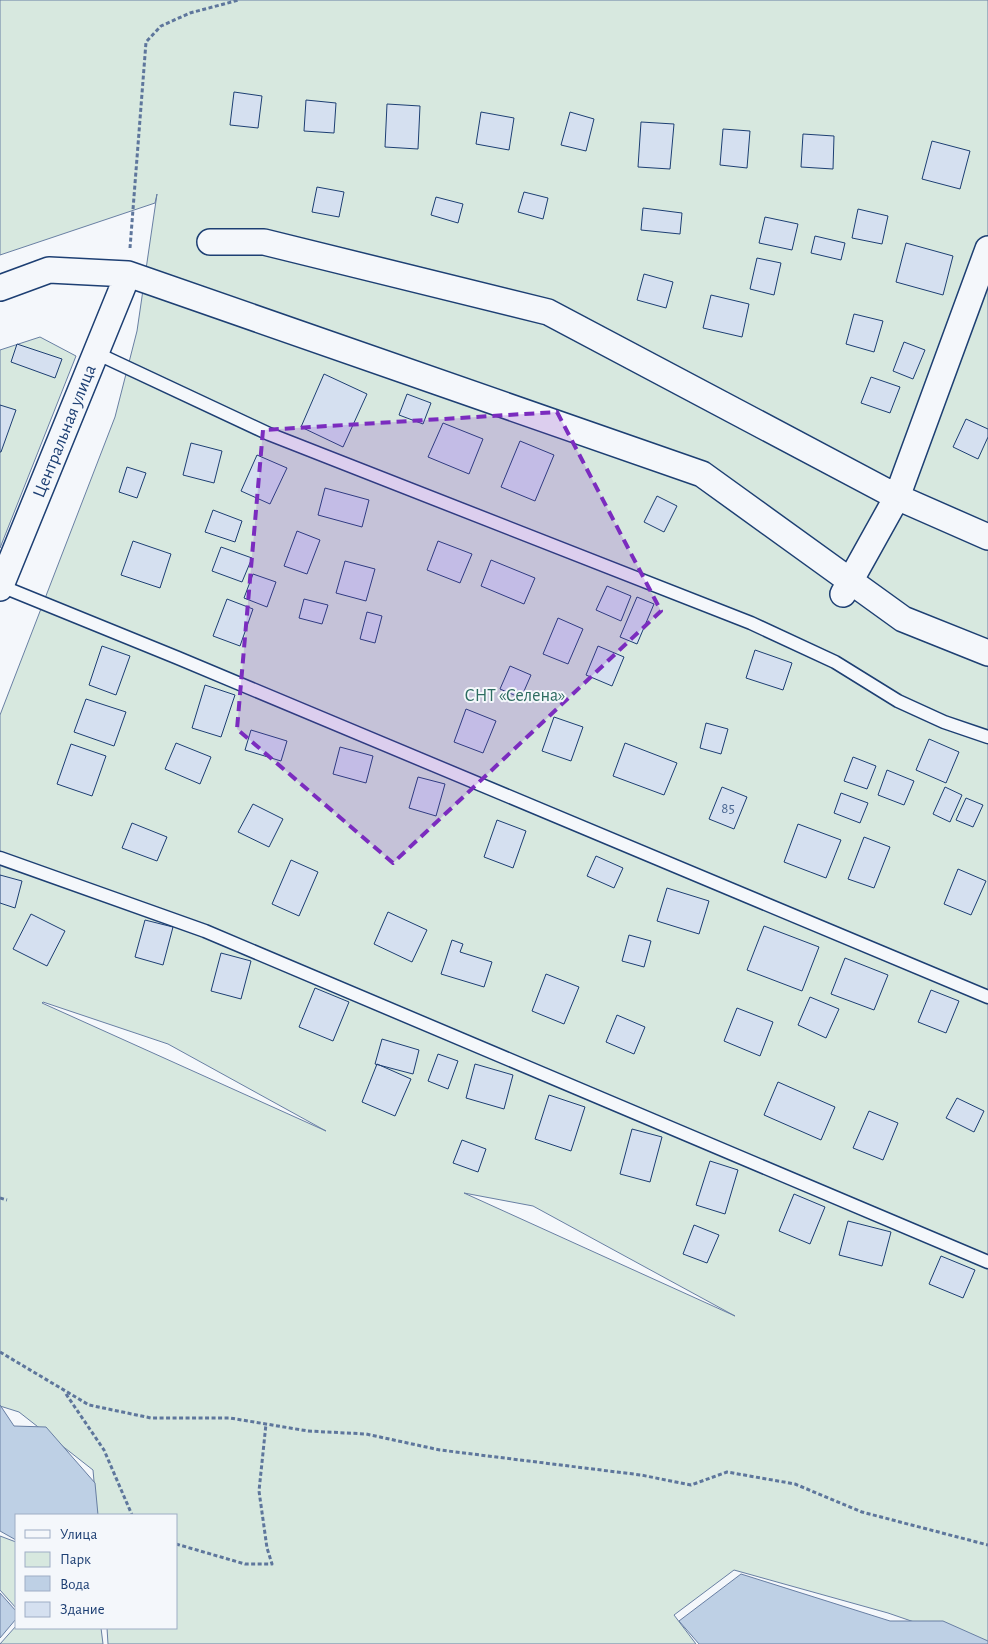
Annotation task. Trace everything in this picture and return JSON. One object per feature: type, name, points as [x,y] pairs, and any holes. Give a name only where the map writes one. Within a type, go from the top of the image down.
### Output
[{"type":"street","points":[[210,242],[264,242],[548,312],[897,498],[988,537]]},
{"type":"street","points":[[847,588],[897,498],[988,249]]},
{"type":"street","points":[[0,288],[49,270],[128,274],[702,474],[847,588],[903,619],[988,653]]},
{"type":"street","name":"Центральная улица","points":[[0,587],[128,274]]},
{"type":"lane","points":[[96,353],[270,434],[751,623],[835,662],[898,701],[944,722],[988,737]]},
{"type":"lane","points":[[0,587],[187,662],[988,997]]},
{"type":"lane","points":[[0,858],[205,931],[988,1262]]},
{"type":"path","points":[[128,274],[146,42],[161,26],[190,13],[239,0]]},
{"type":"path","points":[[0,1198],[7,1200]]},
{"type":"path","points":[[0,1352],[88,1405],[151,1418],[230,1418],[308,1431],[366,1434],[440,1450],[641,1475],[691,1484],[726,1472],[736,1473],[795,1484],[862,1512],[988,1545]]},
{"type":"path","points":[[64,1391],[104,1450],[132,1514]]},
{"type":"path","points":[[178,1545],[245,1564],[272,1564],[267,1548],[259,1491],[266,1424]]},
{"type":"highlighted area","points":[[557,412],[661,611],[393,863],[237,729],[263,430]]},
{"type":"green space","name":"СНТ «Селена»","points":[[0,0],[988,0],[988,1644],[978,1644],[888,1613],[734,1570],[674,1615],[696,1644],[108,1644],[107,1629],[178,1629],[178,1514],[97,1514],[93,1470],[19,1412],[0,1406],[0,715],[115,417],[137,331],[157,194],[155,203],[0,255]],"holes":[[[42,1003],[168,1044],[326,1131]],[[464,1193],[533,1206],[735,1316]]]},
{"type":"green space","points":[[40,337],[76,356],[0,548],[0,350]]},
{"type":"green space","points":[[0,1536],[15,1542],[15,1607],[0,1590]]},
{"type":"green space","points":[[15,1627],[15,1629],[101,1629],[103,1644],[0,1644]]},
{"type":"water","points":[[0,1405],[14,1426],[46,1427],[95,1483],[98,1514],[15,1514],[15,1539],[0,1531]]},
{"type":"water","points":[[741,1574],[890,1621],[943,1621],[988,1641],[988,1644],[699,1644],[679,1621]]},
{"type":"water","points":[[0,1593],[15,1610],[15,1620],[0,1638]]},
{"type":"building","points":[[234,92],[262,96],[258,128],[230,125]]},
{"type":"building","points":[[306,100],[336,103],[334,133],[304,131]]},
{"type":"building","points":[[387,104],[420,106],[418,149],[385,147]]},
{"type":"building","points":[[481,112],[514,118],[509,150],[476,144]]},
{"type":"building","points":[[570,112],[594,119],[586,151],[561,145]]},
{"type":"building","points":[[641,122],[674,124],[670,169],[638,167]]},
{"type":"building","points":[[723,129],[750,131],[747,168],[720,165]]},
{"type":"building","points":[[803,134],[834,136],[833,169],[801,167]]},
{"type":"building","points":[[932,141],[970,151],[960,189],[922,179]]},
{"type":"building","points":[[317,187],[344,192],[339,217],[312,212]]},
{"type":"building","points":[[524,192],[548,198],[543,219],[518,212]]},
{"type":"building","points":[[436,197],[463,204],[458,223],[431,215]]},
{"type":"building","points":[[643,208],[682,213],[680,234],[641,230]]},
{"type":"building","points":[[858,209],[888,216],[882,244],[852,238]]},
{"type":"building","points":[[765,217],[798,224],[792,250],[759,243]]},
{"type":"building","points":[[815,236],[845,243],[841,260],[811,253]]},
{"type":"building","points":[[906,243],[953,256],[943,295],[896,282]]},
{"type":"building","points":[[757,258],[781,263],[774,295],[750,289]]},
{"type":"building","points":[[644,274],[673,282],[666,308],[637,300]]},
{"type":"building","points":[[711,295],[749,304],[742,337],[703,328]]},
{"type":"building","points":[[854,314],[883,321],[874,352],[846,344]]},
{"type":"building","points":[[904,342],[925,350],[913,379],[893,371]]},
{"type":"building","points":[[17,344],[62,359],[55,378],[11,362]]},
{"type":"building","points":[[324,374],[367,394],[343,447],[301,427]]},
{"type":"building","points":[[871,377],[900,387],[890,413],[861,403]]},
{"type":"building","points":[[407,394],[431,403],[423,424],[399,415]]},
{"type":"building","points":[[0,405],[16,410],[1,452],[0,452]]},
{"type":"building","points":[[966,419],[988,429],[988,437],[978,459],[953,447]]},
{"type":"building","points":[[443,423],[483,439],[469,474],[428,457]]},
{"type":"building","points":[[520,441],[554,455],[535,501],[501,487]]},
{"type":"building","points":[[191,443],[222,451],[214,483],[183,475]]},
{"type":"building","points":[[257,455],[287,468],[270,504],[241,491]]},
{"type":"building","points":[[127,467],[146,473],[137,498],[119,492]]},
{"type":"building","points":[[325,488],[369,500],[362,527],[318,515]]},
{"type":"building","points":[[657,496],[677,506],[664,532],[644,522]]},
{"type":"building","points":[[213,510],[242,521],[235,542],[205,532]]},
{"type":"building","points":[[297,531],[320,540],[307,574],[284,566]]},
{"type":"building","points":[[133,541],[171,554],[160,588],[121,575]]},
{"type":"building","points":[[438,541],[472,554],[460,583],[427,570]]},
{"type":"building","points":[[221,547],[252,558],[242,582],[212,571]]},
{"type":"building","points":[[491,560],[535,578],[524,604],[481,586]]},
{"type":"building","points":[[345,561],[375,569],[366,601],[336,593]]},
{"type":"building","points":[[253,574],[276,582],[267,607],[244,598]]},
{"type":"building","points":[[607,586],[631,596],[621,621],[596,610]]},
{"type":"building","points":[[637,597],[654,604],[637,644],[620,637]]},
{"type":"building","points":[[227,599],[253,609],[240,646],[213,636]]},
{"type":"building","points":[[304,599],[328,605],[322,624],[299,618]]},
{"type":"building","points":[[367,612],[382,616],[375,643],[360,639]]},
{"type":"building","points":[[558,618],[583,629],[568,664],[543,654]]},
{"type":"building","points":[[102,646],[130,656],[116,695],[89,685]]},
{"type":"building","points":[[598,646],[624,657],[612,686],[586,675]]},
{"type":"building","points":[[755,650],[792,663],[783,690],[746,678]]},
{"type":"building","points":[[510,666],[531,675],[521,698],[500,689]]},
{"type":"building","points":[[205,685],[235,695],[221,737],[192,728]]},
{"type":"building","points":[[86,699],[126,712],[114,746],[74,732]]},
{"type":"building","points":[[466,709],[496,721],[483,753],[454,742]]},
{"type":"building","points":[[554,717],[583,727],[571,761],[542,751]]},
{"type":"building","points":[[706,723],[728,729],[721,754],[700,748]]},
{"type":"building","points":[[251,730],[287,741],[281,761],[245,750]]},
{"type":"building","points":[[929,739],[959,752],[946,783],[916,770]]},
{"type":"building","points":[[176,743],[211,757],[200,784],[165,769]]},
{"type":"building","points":[[625,743],[677,763],[664,795],[613,776]]},
{"type":"building","points":[[71,744],[106,756],[92,796],[57,784]]},
{"type":"building","points":[[340,747],[373,756],[366,783],[333,774]]},
{"type":"building","points":[[853,757],[876,766],[867,789],[844,781]]},
{"type":"building","points":[[887,770],[914,781],[904,805],[878,795]]},
{"type":"building","points":[[418,777],[445,784],[436,816],[409,808]]},
{"type":"building","points":[[722,787],[747,797],[734,829],[709,819]]},
{"type":"building","points":[[945,787],[962,795],[950,822],[933,814]]},
{"type":"building","points":[[841,793],[868,803],[860,823],[834,813]]},
{"type":"building","points":[[966,798],[983,805],[973,827],[956,820]]},
{"type":"building","points":[[253,804],[283,819],[269,847],[238,832]]},
{"type":"building","points":[[497,820],[526,831],[513,868],[484,857]]},
{"type":"building","points":[[132,823],[167,837],[157,861],[122,848]]},
{"type":"building","points":[[798,824],[841,840],[826,878],[784,862]]},
{"type":"building","points":[[864,837],[890,847],[874,888],[848,879]]},
{"type":"building","points":[[596,856],[623,868],[614,888],[587,876]]},
{"type":"building","points":[[291,860],[318,872],[299,916],[272,904]]},
{"type":"building","points":[[958,869],[986,881],[971,915],[944,904]]},
{"type":"building","points":[[0,875],[22,881],[15,908],[0,903]]},
{"type":"building","points":[[667,888],[709,901],[699,934],[657,921]]},
{"type":"building","points":[[388,912],[427,930],[412,962],[374,944]]},
{"type":"building","points":[[31,914],[65,931],[47,966],[13,949]]},
{"type":"building","points":[[145,920],[173,927],[163,965],[135,957]]},
{"type":"building","points":[[764,926],[819,947],[802,991],[747,970]]},
{"type":"building","points":[[629,935],[651,941],[644,967],[622,961]]},
{"type":"building","points":[[452,940],[463,944],[460,952],[492,962],[484,987],[441,974]]},
{"type":"building","points":[[221,953],[251,961],[241,999],[211,991]]},
{"type":"building","points":[[845,958],[888,975],[874,1010],[831,994]]},
{"type":"building","points":[[546,974],[579,987],[564,1024],[532,1011]]},
{"type":"building","points":[[315,988],[349,1002],[333,1041],[299,1027]]},
{"type":"building","points":[[931,990],[959,1001],[946,1033],[918,1022]]},
{"type":"building","points":[[810,997],[839,1009],[826,1038],[798,1025]]},
{"type":"building","points":[[737,1008],[773,1022],[760,1056],[724,1041]]},
{"type":"building","points":[[617,1015],[645,1027],[634,1054],[606,1042]]},
{"type":"building","points":[[382,1039],[419,1050],[413,1074],[375,1064]]},
{"type":"building","points":[[438,1054],[458,1061],[448,1089],[428,1081]]},
{"type":"building","points":[[377,1064],[411,1079],[395,1116],[362,1102]]},
{"type":"building","points":[[475,1064],[513,1075],[504,1109],[466,1098]]},
{"type":"building","points":[[778,1082],[835,1107],[821,1140],[764,1115]]},
{"type":"building","points":[[549,1095],[585,1107],[571,1151],[535,1139]]},
{"type":"building","points":[[957,1098],[984,1111],[974,1132],[946,1118]]},
{"type":"building","points":[[869,1111],[898,1123],[883,1160],[853,1148]]},
{"type":"building","points":[[632,1129],[662,1137],[650,1182],[620,1174]]},
{"type":"building","points":[[462,1140],[486,1149],[478,1172],[453,1163]]},
{"type":"building","points":[[710,1161],[738,1170],[725,1214],[696,1205]]},
{"type":"building","points":[[794,1194],[825,1207],[810,1244],[779,1231]]},
{"type":"building","points":[[848,1221],[891,1232],[882,1266],[839,1255]]},
{"type":"building","points":[[694,1225],[719,1235],[707,1263],[683,1254]]},
{"type":"building","points":[[941,1256],[975,1270],[963,1298],[929,1284]]}]
